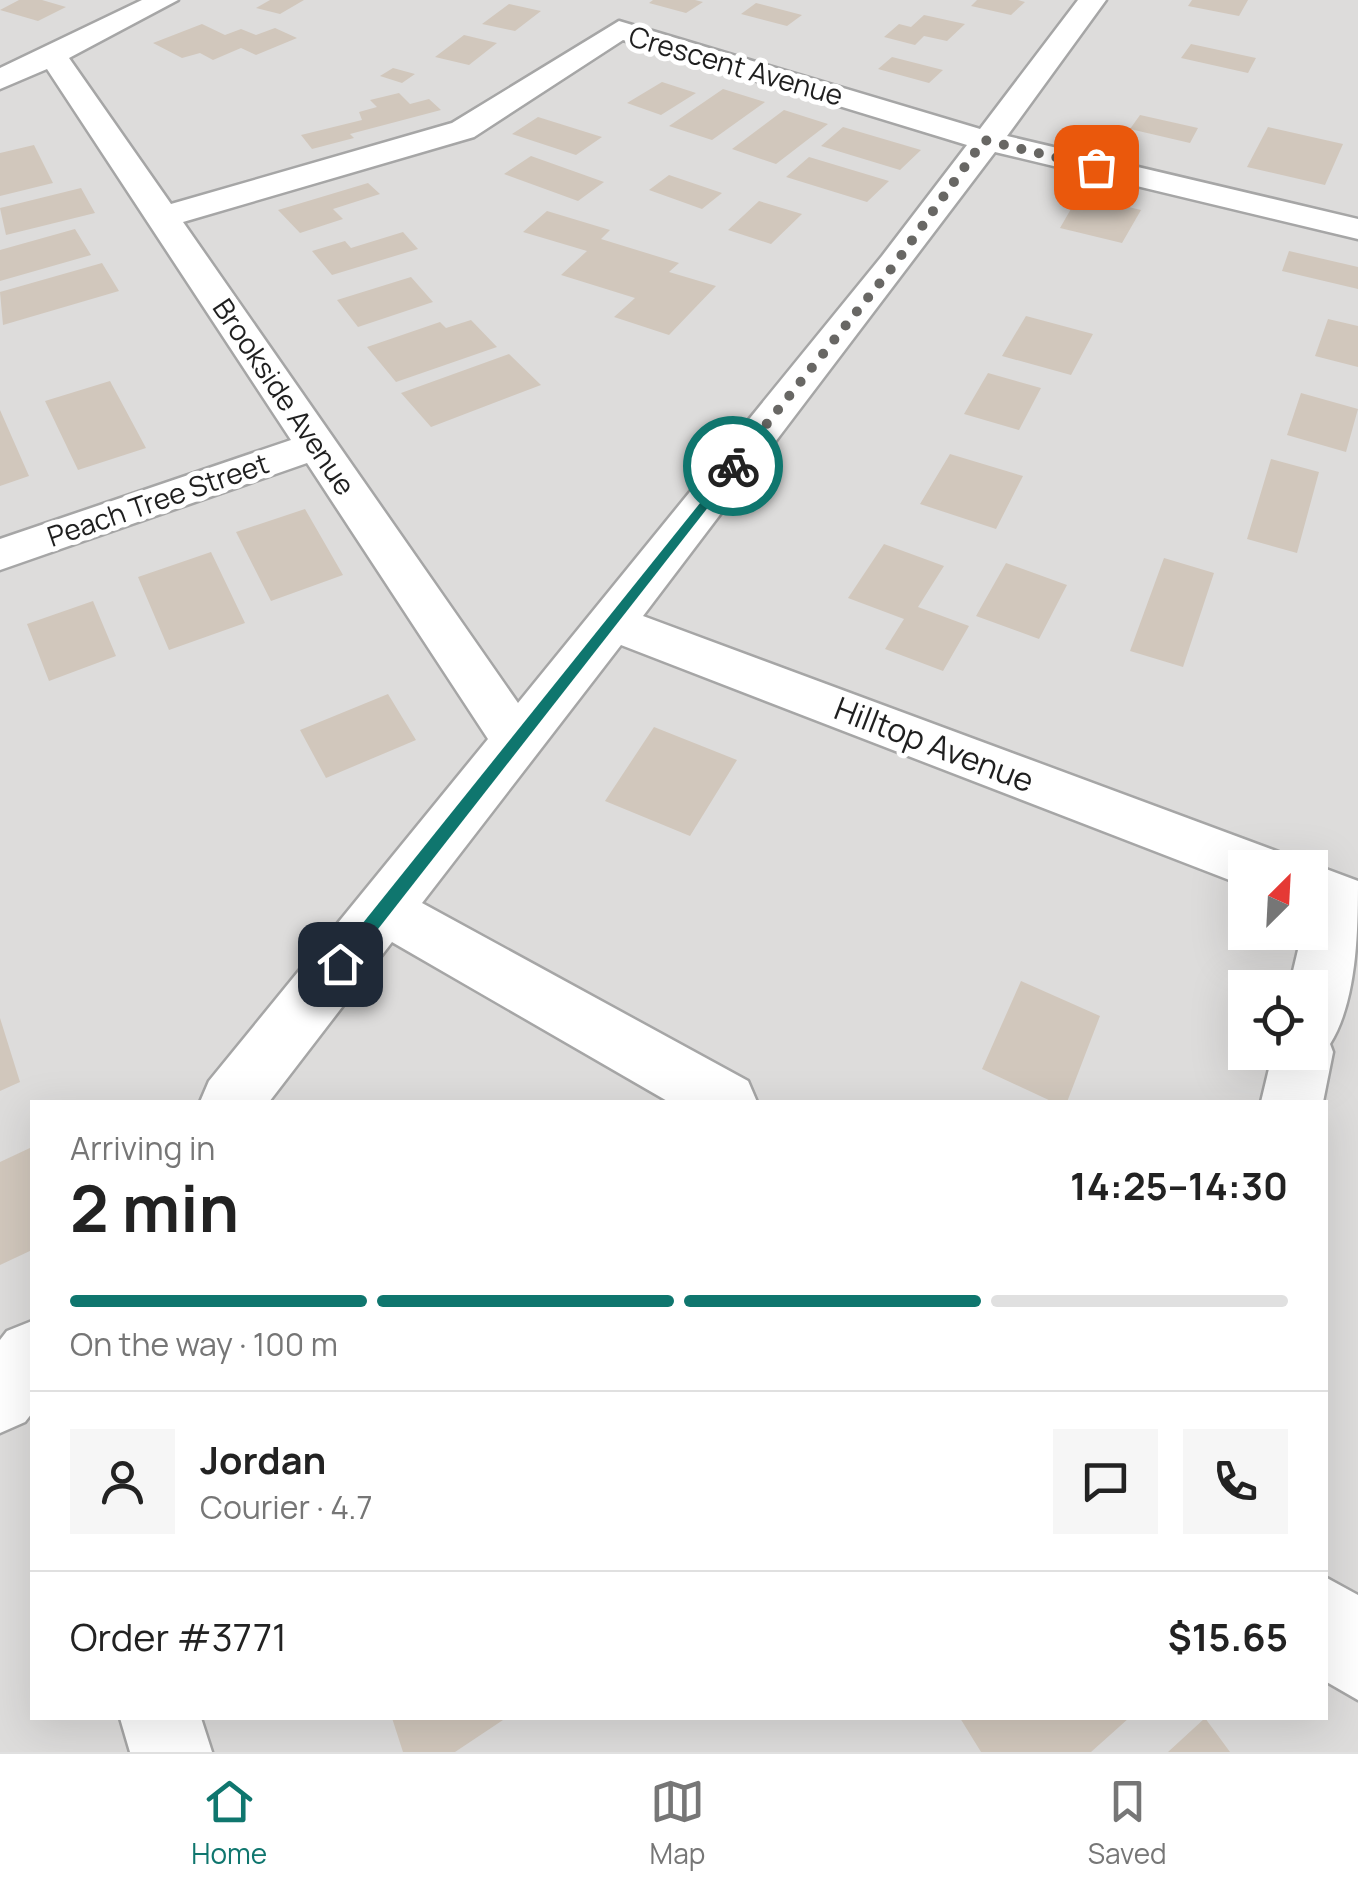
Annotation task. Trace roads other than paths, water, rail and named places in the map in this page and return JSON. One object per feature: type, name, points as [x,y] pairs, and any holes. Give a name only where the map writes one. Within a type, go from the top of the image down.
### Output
[{"type":"street","points":[[0,80],[164,0]]},
{"type":"street","points":[[234,1100],[895,264],[1092,0]]},
{"type":"street","name":"Crescent Avenue","points":[[163,218],[464,130],[618,30],[984,140],[1358,229]]},
{"type":"street","name":"Brookside Avenue","points":[[52,54],[516,740]]},
{"type":"street","name":"Peach Tree Street","points":[[0,554],[317,445]]},
{"type":"street","name":"Hilltop Avenue","points":[[609,622],[1228,856]]},
{"type":"street","points":[[1328,893],[1358,904]]},
{"type":"street","points":[[384,909],[722,1100]]},
{"type":"street","points":[[1323,970],[1328,950],[1358,914]]},
{"type":"street","points":[[1292,1100],[1299,1070]]},
{"type":"street","points":[[0,1397],[30,1359]]},
{"type":"street","points":[[1328,1620],[1358,1660]]},
{"type":"street","points":[[162,1720],[170,1752]]}]
